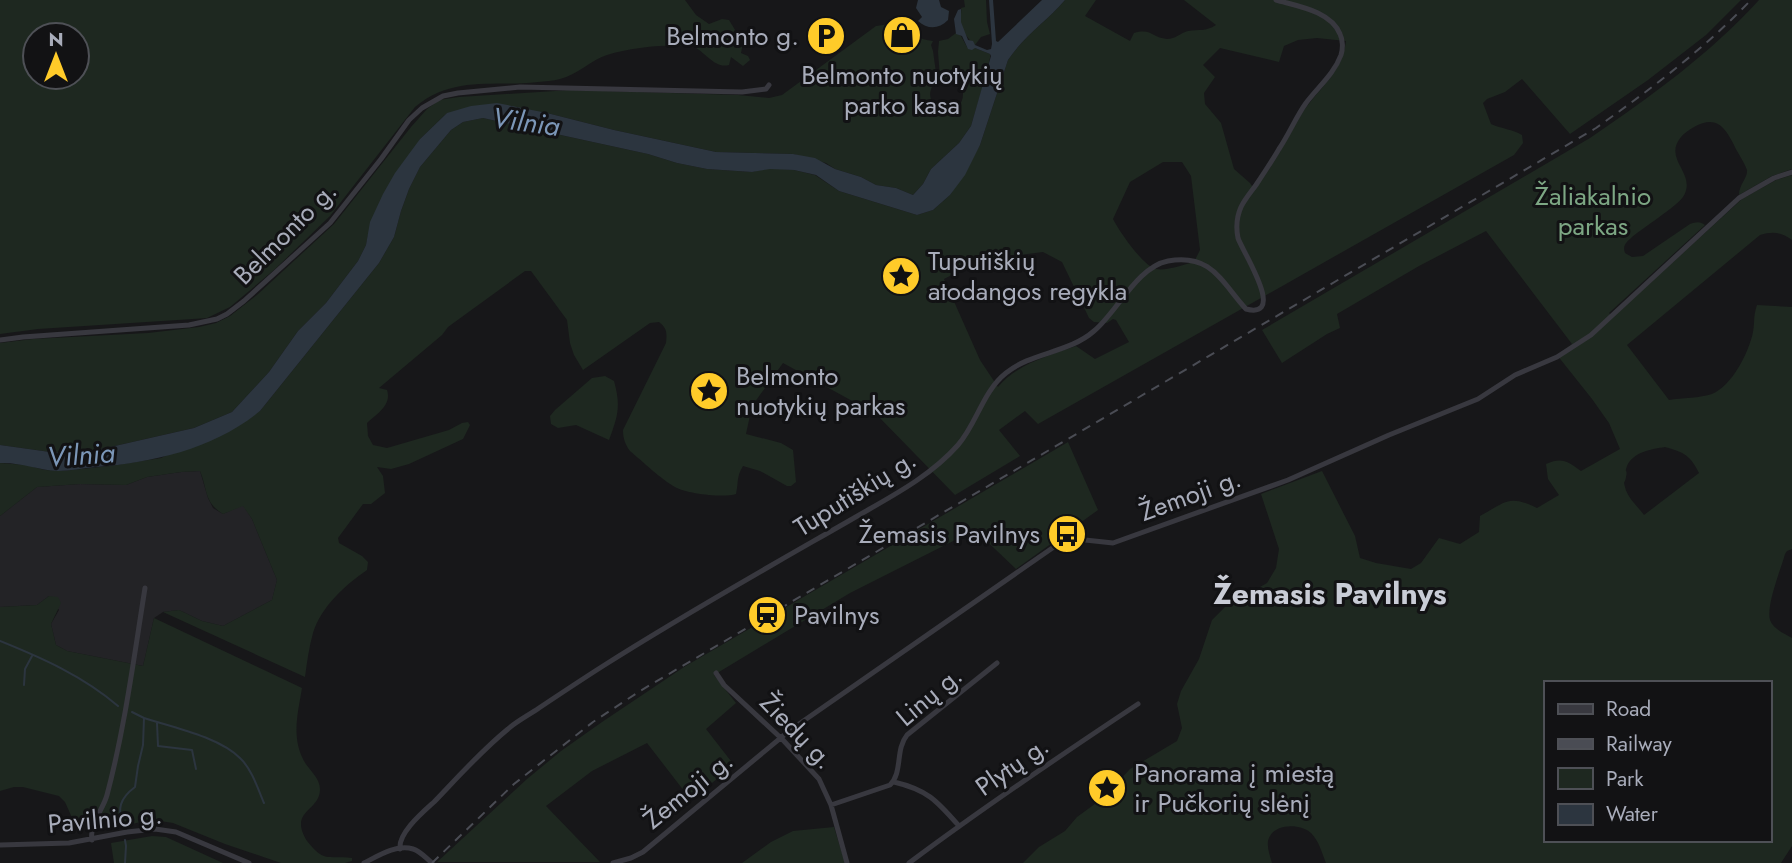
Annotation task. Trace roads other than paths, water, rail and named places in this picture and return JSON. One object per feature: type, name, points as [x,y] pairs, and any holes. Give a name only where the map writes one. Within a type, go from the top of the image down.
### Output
[{"type":"street","name":"Tuputiškių g.","points":[[400,849],[400,840],[417,819],[509,728],[670,624],[918,481],[959,444],[987,396],[1007,372],[1032,358],[1069,346],[1090,334],[1150,270],[1168,261],[1194,261],[1216,272],[1246,309],[1261,307],[1264,295],[1240,244],[1238,214],[1306,103],[1335,67],[1343,51],[1341,35],[1328,20],[1307,9],[1276,0]]},
{"type":"street","name":"Belmonto g.","points":[[0,340],[189,325],[205,323],[228,314],[330,223],[410,120],[430,102],[443,96],[520,88],[742,92],[766,89],[769,85]]},
{"type":"street","name":"Žemoji g.","points":[[613,863],[643,852],[789,731],[1061,542],[1076,539],[1113,543],[1287,480],[1478,399],[1515,375],[1557,357],[1590,335],[1739,198],[1774,178],[1792,172]]},
{"type":"street","points":[[92,840],[91,829],[105,803],[114,765],[145,588]]},
{"type":"street","name":"Linų g.","points":[[894,782],[903,740],[997,663]]},
{"type":"street","name":"Žiedų g.","points":[[716,673],[724,685],[782,738],[819,779],[831,804],[847,863]]},
{"type":"street","name":"Plytų g.","points":[[909,863],[1072,747],[1138,704]]},
{"type":"street","points":[[831,804],[884,788],[894,782],[930,796],[959,826]]},
{"type":"street","name":"Pavilnio g.","points":[[0,845],[49,844],[92,840],[144,830],[166,830],[249,863]]},
{"type":"street","points":[[364,863],[383,853],[410,848],[432,863]]},
{"type":"water","points":[[918,0],[939,0],[941,7],[949,11],[948,20],[933,27],[922,24],[918,21],[922,17],[916,8]]},
{"type":"water","name":"Vilnia","points":[[989,0],[993,0],[998,42],[1042,0],[1065,0],[1008,60],[980,145],[965,175],[950,195],[933,210],[917,215],[839,191],[816,175],[794,170],[770,169],[752,172],[707,169],[483,118],[463,122],[451,130],[420,167],[409,189],[394,237],[379,263],[260,411],[223,435],[161,457],[118,465],[58,471],[0,463],[0,445],[50,452],[84,453],[194,428],[232,412],[269,372],[298,331],[326,303],[358,261],[366,245],[370,222],[395,173],[420,139],[447,113],[471,106],[497,103],[716,152],[793,154],[815,158],[876,185],[896,188],[913,195],[931,169],[959,143],[971,126],[991,56],[975,48],[968,49],[962,36],[956,34],[954,19],[961,9],[961,22],[968,40],[987,50],[991,49]]},
{"type":"waterway","points":[[0,641],[47,661],[105,695],[118,706]]},
{"type":"waterway","points":[[24,685],[25,669],[32,656]]},
{"type":"waterway","points":[[122,827],[121,804],[135,787],[143,745],[144,718],[132,712]]},
{"type":"waterway","points":[[144,718],[195,734],[232,751],[248,769],[264,803]]},
{"type":"waterway","points":[[157,723],[158,746],[192,750],[196,769]]},
{"type":"waterway","points":[[125,840],[125,863]]},
{"type":"railway","points":[[432,863],[514,784],[593,722],[640,691],[1596,128],[1676,68],[1751,0]]},
{"type":"place","name":"Belmonto nuotykių parko kasa","points":[[902,35]]},
{"type":"place","name":"Belmonto g.","points":[[826,36]]},
{"type":"place","name":"Tuputiškių atodangos regykla","points":[[901,276]]},
{"type":"place","name":"Belmonto nuotykių parkas","points":[[709,391]]},
{"type":"place","name":"Žemasis Pavilnys","points":[[1067,534]]},
{"type":"place","name":"Pavilnys","points":[[767,615]]},
{"type":"place","name":"Panorama į miestą ir Pučkorių slėnį","points":[[1107,788]]},
{"type":"district","name":"Žemasis Pavilnys","points":[[1330,593]]},
{"type":"park label","name":"Žaliakalnio parkas","points":[[1593,211]]}]
